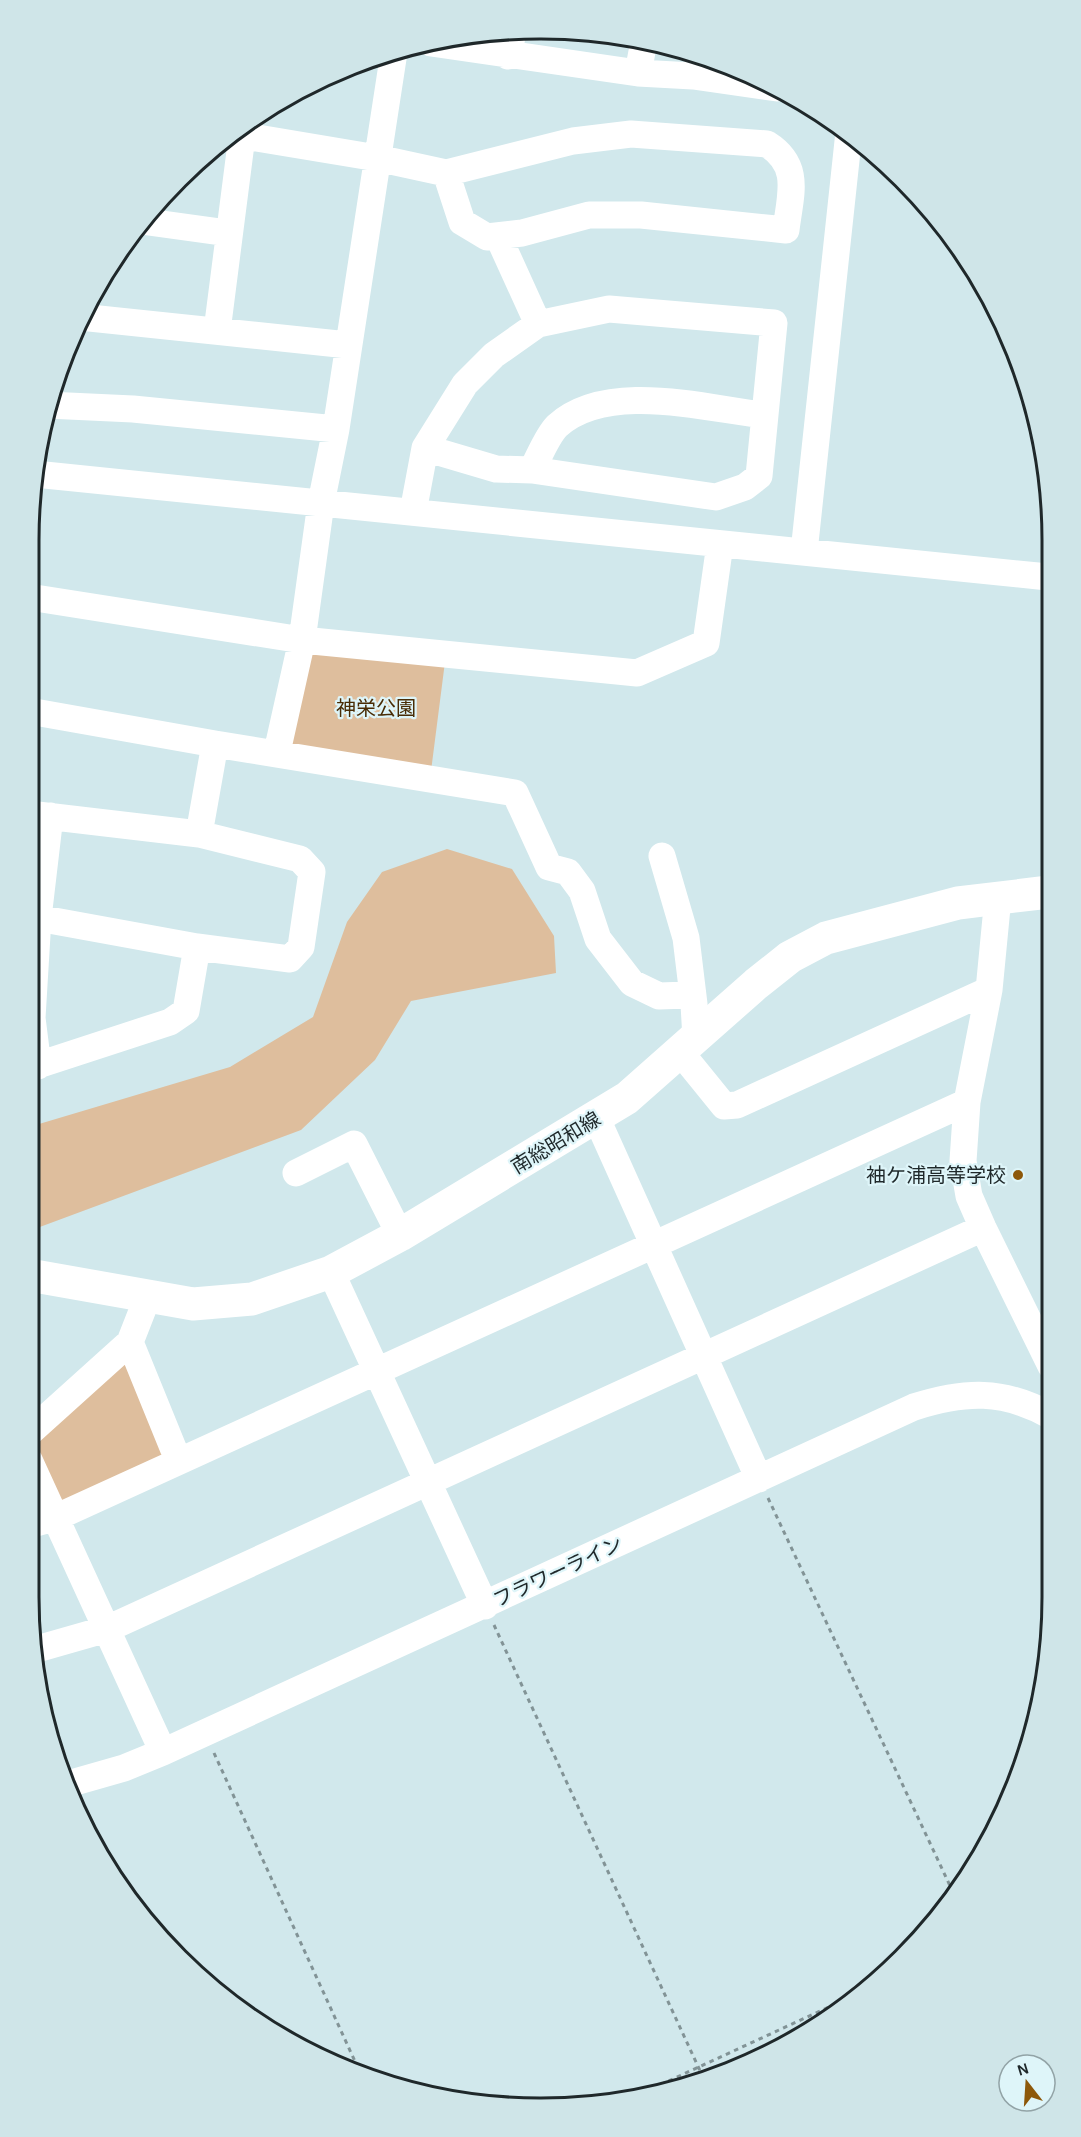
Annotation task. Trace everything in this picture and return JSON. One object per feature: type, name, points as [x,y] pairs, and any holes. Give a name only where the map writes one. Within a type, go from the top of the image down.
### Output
[{"type":"main road","name":"南総昭和線","points":[[39,1277],[193,1304],[252,1299],[331,1272],[400,1235],[597,1119],[627,1098],[756,984],[790,957],[826,938],[958,903],[1042,893]]},
{"type":"street","points":[[472,44],[511,44],[639,73],[693,76],[746,84]]},
{"type":"street","points":[[639,73],[643,50]]},
{"type":"street","points":[[277,752],[302,640],[321,503],[336,429],[393,62]]},
{"type":"street","points":[[245,136],[378,158],[446,173],[573,141],[631,134],[767,144],[782,153],[792,171],[786,230],[641,214],[589,215],[522,233],[487,237],[462,222],[446,173]]},
{"type":"street","points":[[217,331],[236,142]]},
{"type":"street","points":[[804,552],[848,144]]},
{"type":"street","points":[[153,223],[228,232]]},
{"type":"street","points":[[498,236],[538,324]]},
{"type":"street","points":[[412,512],[425,448],[465,384],[494,355],[538,324],[609,309],[774,324],[763,415],[759,476],[745,487],[716,497],[532,470],[496,469],[425,448]]},
{"type":"street","points":[[91,318],[348,345]]},
{"type":"street","points":[[532,470],[556,427],[604,402],[633,399],[763,415]]},
{"type":"street","points":[[58,405],[133,409],[336,429]]},
{"type":"street","points":[[43,475],[1042,577]]},
{"type":"street","points":[[39,598],[302,640],[637,673],[706,643],[720,544]]},
{"type":"street","points":[[39,713],[514,793],[549,867],[568,872],[582,891],[598,939],[632,983],[659,996],[688,995],[694,1004]]},
{"type":"street","points":[[199,834],[215,744]]},
{"type":"street","points":[[39,866],[40,815],[199,834],[300,859],[312,872],[301,947],[290,959],[197,946],[39,918]]},
{"type":"street","points":[[662,856],[686,938],[694,1004],[688,1046],[724,1106],[737,1105],[989,990]]},
{"type":"street","points":[[998,897],[989,990],[967,1102],[963,1161],[969,1196],[982,1228],[1042,1348]]},
{"type":"street","points":[[39,1065],[170,1022],[186,1011],[197,946]]},
{"type":"street","points":[[39,1522],[57,1517],[967,1102]]},
{"type":"street","points":[[597,1119],[759,1479]]},
{"type":"street","points":[[296,1173],[354,1144],[400,1235]]},
{"type":"street","points":[[42,1647],[107,1629],[982,1228]]},
{"type":"street","points":[[331,1272],[485,1606]]},
{"type":"street","points":[[39,1423],[130,1342],[148,1296]]},
{"type":"street","points":[[130,1342],[178,1460]]},
{"type":"street","name":"フラワーライン","points":[[75,1782],[124,1768],[163,1752],[914,1407],[966,1394],[999,1396],[1042,1412]]},
{"type":"street","points":[[39,1480],[163,1752]]},
{"type":"path","points":[[759,1479],[950,1885]]},
{"type":"path","points":[[485,1606],[700,2072]]},
{"type":"path","points":[[204,1733],[355,2062]]},
{"type":"path","points":[[665,2082],[826,2008]]},
{"type":"green space","name":"神栄公園","points":[[302,640],[446,654],[430,779],[277,752]]},
{"type":"green space","points":[[447,849],[512,869],[554,936],[556,973],[411,1001],[375,1060],[301,1130],[39,1227],[39,1124],[230,1067],[313,1017],[347,922],[382,872]]},
{"type":"green space","points":[[127,1355],[168,1456],[61,1507],[39,1463],[39,1434]]},
{"type":"place","name":"袖ケ浦高等学校","points":[[1018,1175]]}]
